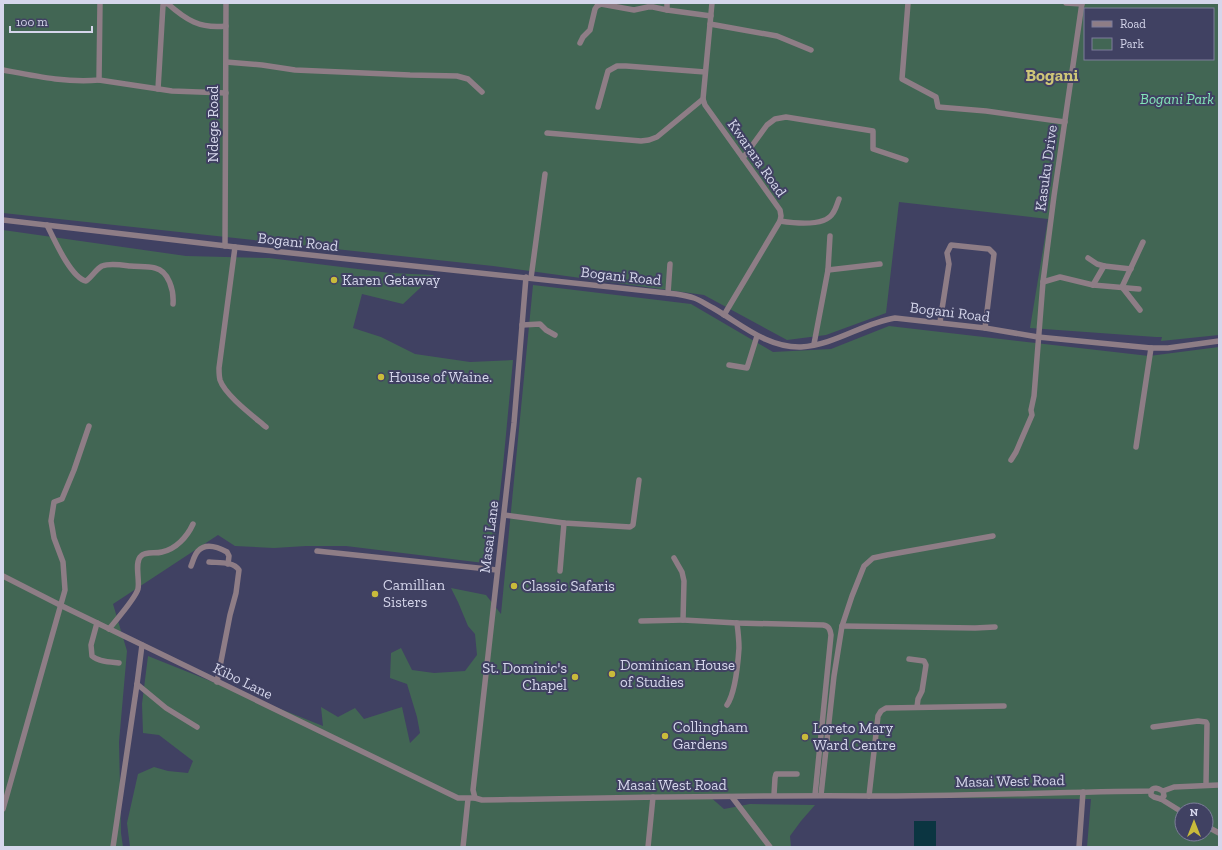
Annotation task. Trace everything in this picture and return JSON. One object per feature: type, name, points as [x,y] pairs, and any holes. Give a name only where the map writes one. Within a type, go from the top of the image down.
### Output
[{"type":"street","points":[[99,80],[100,3]]},
{"type":"street","points":[[158,89],[163,5],[167,3],[180,15],[195,24],[226,26]]},
{"type":"street","name":"Ndege Road","points":[[225,246],[226,3]]},
{"type":"street","points":[[667,3],[667,10]]},
{"type":"street","points":[[547,133],[615,140],[641,141],[657,137],[703,99],[712,3]]},
{"type":"street","points":[[908,3],[902,78],[936,97],[938,107],[986,111],[1065,122]]},
{"type":"street","points":[[1066,3],[1082,4]]},
{"type":"street","points":[[580,44],[583,37],[590,30],[595,9],[601,4],[634,10],[653,7],[710,16]]},
{"type":"street","name":"Kasuku Drive","points":[[1011,460],[1032,415],[1031,410],[1034,396],[1039,344],[1038,337],[1043,282],[1082,4]]},
{"type":"street","points":[[710,24],[777,36],[811,50]]},
{"type":"street","points":[[226,62],[295,70],[457,76],[468,79],[482,92]]},
{"type":"street","points":[[598,107],[608,71],[617,66],[656,67],[705,72]]},
{"type":"street","points":[[3,70],[56,80],[99,80],[158,89],[226,93]]},
{"type":"street","name":"Kwarara Road","points":[[703,99],[705,105],[780,210],[781,216],[780,221],[724,315]]},
{"type":"street","points":[[743,158],[767,126],[775,119],[786,117],[873,131],[873,149],[906,160]]},
{"type":"street","name":"Masai Lane","points":[[475,798],[473,790],[514,423],[522,325],[545,174]]},
{"type":"street","points":[[780,221],[802,223],[815,222],[829,218],[833,214],[838,199]]},
{"type":"street","name":"Bogani Road","points":[[3,220],[225,246],[676,294],[695,298],[757,336],[770,342],[802,347],[846,336],[886,319],[895,318],[940,322],[1038,337],[1150,348],[1168,348],[1219,341]]},
{"type":"street","points":[[47,225],[66,262],[81,279],[85,281],[88,280],[98,269],[107,265],[156,268],[162,271],[171,285],[173,304]]},
{"type":"street","points":[[814,344],[828,270],[830,236]]},
{"type":"street","points":[[1122,287],[1143,242]]},
{"type":"street","points":[[940,322],[948,264],[947,253],[951,245],[989,249],[994,254],[985,328]]},
{"type":"street","points":[[235,247],[220,361],[220,379],[228,392],[266,426]]},
{"type":"street","points":[[1088,258],[1097,264],[1104,266],[1131,268]]},
{"type":"street","points":[[668,293],[670,264]]},
{"type":"street","points":[[828,270],[880,264]]},
{"type":"street","points":[[1093,285],[1104,266]]},
{"type":"street","points":[[1043,282],[1060,277],[1093,285],[1139,289]]},
{"type":"street","points":[[1122,287],[1140,310]]},
{"type":"street","points":[[522,325],[540,324],[546,330],[555,335]]},
{"type":"street","points":[[728,365],[748,368],[757,336]]},
{"type":"street","points":[[1136,447],[1150,348]]},
{"type":"street","points":[[3,809],[65,590],[63,562],[54,538],[50,521],[54,502],[62,499],[90,426]]},
{"type":"street","points":[[504,515],[564,523],[630,528],[634,525],[639,480]]},
{"type":"street","points":[[560,571],[564,523]]},
{"type":"street","points":[[109,629],[138,590],[139,576],[137,565],[140,556],[168,550],[188,535],[193,524]]},
{"type":"street","points":[[822,795],[834,676],[842,626],[864,566],[873,558],[993,536]]},
{"type":"street","points":[[191,566],[197,552],[205,546],[215,546],[227,552],[229,556],[228,564]]},
{"type":"street","points":[[317,551],[497,570]]},
{"type":"street","points":[[674,558],[682,572],[684,581],[682,620]]},
{"type":"street","points":[[209,562],[236,566],[240,570],[218,682]]},
{"type":"street","name":"Kibo Lane","points":[[3,576],[96,623],[377,758],[431,786],[458,798],[475,798]]},
{"type":"street","points":[[641,621],[682,620],[737,623],[823,624],[830,628],[831,635],[814,795]]},
{"type":"street","points":[[96,623],[91,645],[92,656],[100,660],[119,663]]},
{"type":"street","points":[[727,705],[731,700],[733,692],[739,648],[737,623]]},
{"type":"street","points":[[842,626],[995,627]]},
{"type":"street","points":[[113,847],[142,645]]},
{"type":"street","points":[[909,659],[924,661],[926,665],[922,691],[918,699],[917,707]]},
{"type":"street","points":[[137,684],[166,708],[197,727]]},
{"type":"street","points":[[869,796],[878,716],[881,711],[886,708],[1004,706]]},
{"type":"street","points":[[1153,727],[1198,721],[1206,722],[1206,785]]},
{"type":"street","points":[[774,795],[776,774],[797,774]]},
{"type":"street","points":[[1174,807],[1154,798],[1151,795],[1152,789],[1155,788],[1164,791],[1174,787],[1219,785]]},
{"type":"street","name":"Masai West Road","points":[[475,798],[482,800],[732,797],[774,795],[869,796],[1151,791]]},
{"type":"street","points":[[1161,800],[1164,796],[1164,791]]},
{"type":"street","points":[[1079,847],[1083,792]]},
{"type":"street","points":[[648,847],[653,797]]},
{"type":"street","points":[[732,797],[770,847]]},
{"type":"street","points":[[463,847],[468,799]]},
{"type":"green space","name":"Bogani Park","points":[[3,3],[1219,3],[1219,335],[1161,341],[1162,337],[1030,328],[1048,219],[899,202],[886,313],[826,335],[787,340],[704,295],[493,266],[3,213]]},
{"type":"green space","points":[[3,230],[186,256],[269,258],[390,273],[434,275],[403,304],[362,294],[353,328],[381,337],[415,354],[470,362],[513,360],[492,564],[346,546],[274,548],[235,546],[218,535],[113,604],[127,651],[119,742],[121,833],[123,847],[3,847]]},
{"type":"green space","points":[[533,285],[691,304],[773,352],[831,349],[889,326],[1149,356],[1219,347],[1219,847],[1087,847],[1091,799],[709,796],[724,809],[750,804],[815,805],[790,836],[791,847],[130,847],[127,823],[138,774],[154,767],[168,771],[188,773],[193,761],[159,735],[143,733],[142,704],[148,656],[323,726],[321,707],[338,717],[355,708],[364,719],[402,707],[410,743],[420,733],[417,717],[407,684],[390,678],[391,653],[401,648],[412,670],[434,673],[465,671],[477,655],[475,634],[468,626],[451,588],[486,595],[501,614]]},
{"type":"water","points":[[914,821],[936,821],[936,847],[914,847]]},
{"type":"place","name":"Karen Getaway","points":[[334,280]]},
{"type":"place","name":"House of Waine.","points":[[381,377]]},
{"type":"place","name":"Classic Safaris","points":[[514,586]]},
{"type":"place","name":"Camillian Sisters","points":[[375,594]]},
{"type":"place","name":"Dominican House of Studies","points":[[612,674]]},
{"type":"place","name":"St. Dominic's Chapel","points":[[575,677]]},
{"type":"place","name":"Collingham Gardens","points":[[665,736]]},
{"type":"place","name":"Loreto Mary Ward Centre","points":[[805,737]]},
{"type":"district","name":"Bogani","points":[[1052,75]]}]
